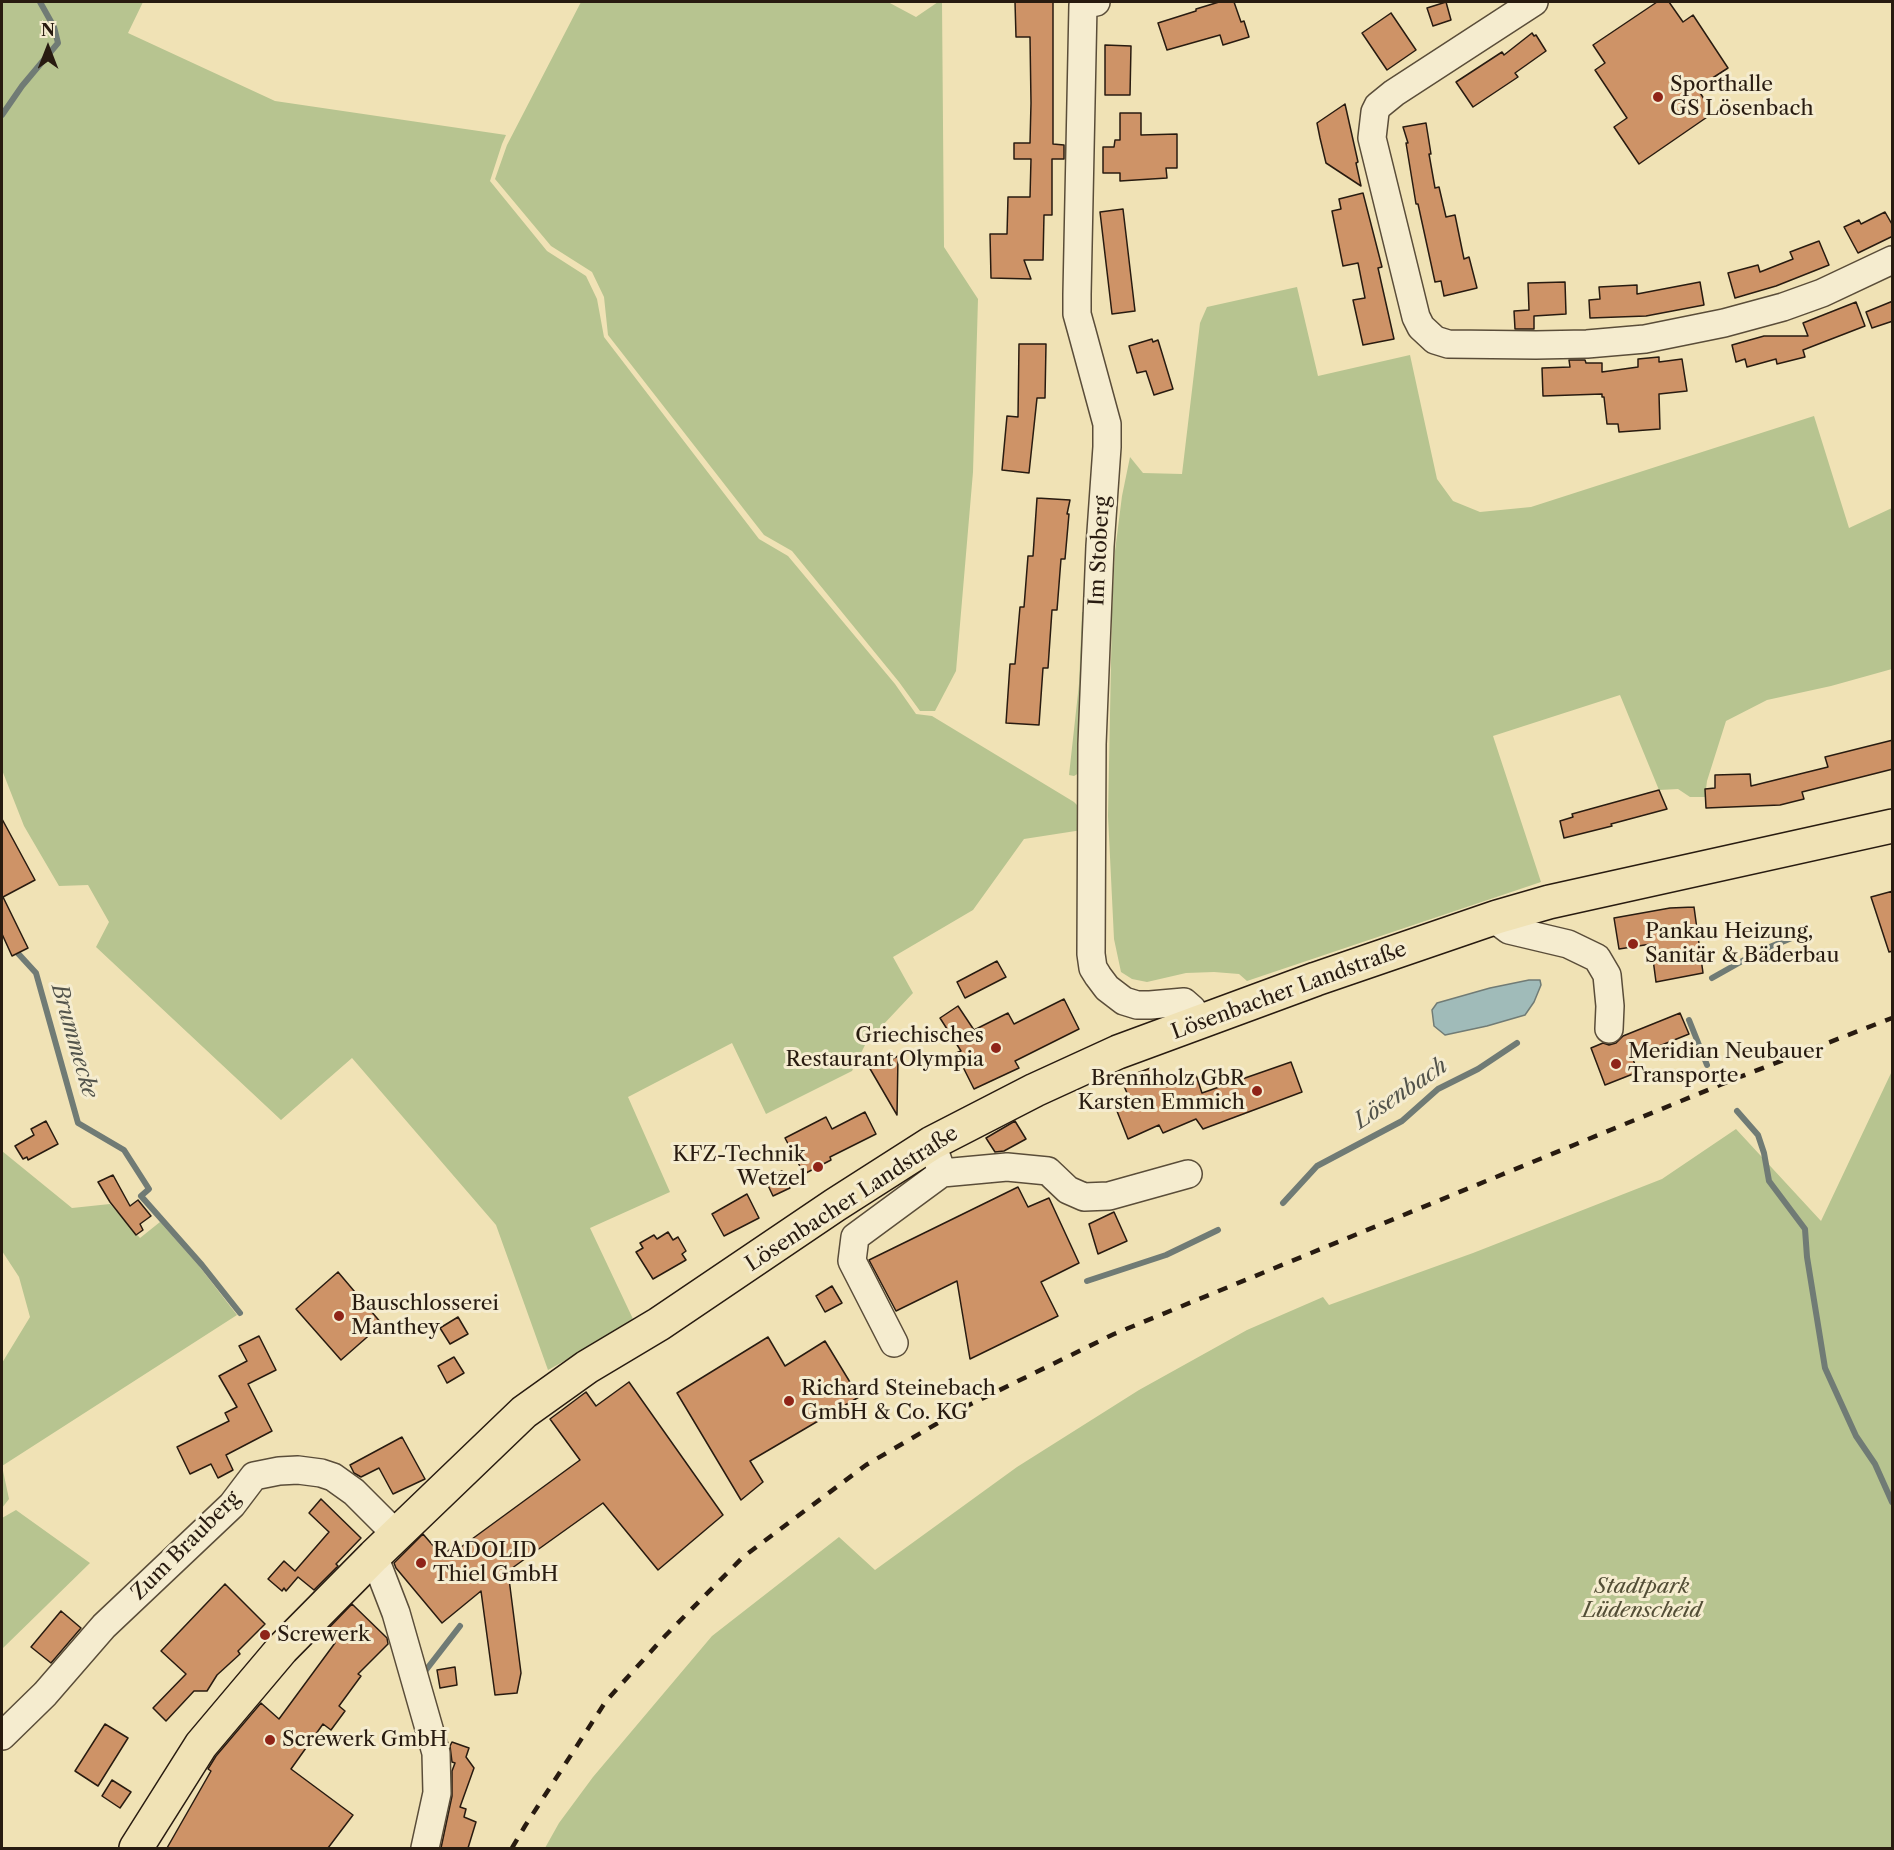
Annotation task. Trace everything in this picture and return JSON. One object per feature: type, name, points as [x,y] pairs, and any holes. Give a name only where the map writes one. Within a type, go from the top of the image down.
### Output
[{"type":"main road","name":"Lösenbacher Landstraße","points":[[136,1848],[201,1745],[282,1649],[524,1412],[587,1367],[659,1324],[835,1205],[932,1143],[1035,1090],[1118,1052],[1497,917],[1549,902],[1893,826]]},
{"type":"street","points":[[1534,2],[1384,99],[1375,112],[1372,138],[1416,317],[1421,327],[1435,340],[1448,344],[1536,345],[1646,339],[1724,323],[1783,307],[1822,293],[1893,260]]},
{"type":"street","name":"Im Stoberg","points":[[1087,3],[1079,145],[1077,314],[1107,423],[1092,744],[1091,954],[1093,968],[1098,976],[1107,988],[1124,1001],[1150,1005],[1184,1002],[1192,1009],[1199,1024]]},
{"type":"street","points":[[1497,917],[1501,924],[1509,930],[1568,944],[1597,958],[1606,975],[1610,1006],[1609,1029]]},
{"type":"street","points":[[932,1143],[942,1173]]},
{"type":"street","points":[[894,1343],[852,1261],[855,1238],[942,1173],[1007,1167],[1048,1171],[1068,1190],[1084,1197],[1109,1196],[1188,1174]]},
{"type":"street","name":"Zum Brauberg","points":[[2,1736],[45,1694],[104,1626],[232,1505],[254,1476],[298,1470],[333,1477],[354,1492],[385,1546]]},
{"type":"street","points":[[385,1546],[396,1613],[436,1753],[437,1793],[425,1848]]},
{"type":"green space","points":[[2,2],[143,2],[128,33],[275,101],[506,135],[490,181],[547,251],[586,276],[597,299],[604,337],[759,539],[788,556],[895,684],[916,714],[932,716],[1074,802],[1082,810],[1082,830],[1024,839],[973,910],[893,957],[913,993],[866,1043],[852,1071],[766,1114],[732,1043],[628,1097],[670,1192],[590,1228],[633,1319],[595,1344],[548,1370],[496,1225],[352,1058],[281,1120],[96,947],[109,922],[88,885],[59,886],[24,826],[2,770]]},
{"type":"green space","points":[[581,2],[888,2],[916,17],[938,2],[942,2],[944,247],[978,299],[973,472],[956,671],[935,711],[920,711],[792,551],[764,535],[608,335],[604,297],[592,272],[551,246],[495,179],[507,145]]},
{"type":"green space","points":[[1297,287],[1318,376],[1410,355],[1437,479],[1453,501],[1480,512],[1531,507],[1814,416],[1849,528],[1892,508],[1892,669],[1831,686],[1767,700],[1726,721],[1707,781],[1705,797],[1690,797],[1678,789],[1659,790],[1620,695],[1493,736],[1541,882],[1247,981],[1239,974],[1214,972],[1186,973],[1147,982],[1132,979],[1121,972],[1114,939],[1108,816],[1115,551],[1130,457],[1143,473],[1182,474],[1200,323],[1207,307]]},
{"type":"green space","points":[[1082,612],[1086,612],[1079,773],[1074,776],[1069,775],[1079,684]]},
{"type":"green space","name":"Stadtpark Lüdenscheid","points":[[1892,1071],[1892,1848],[545,1848],[559,1823],[593,1777],[712,1636],[839,1537],[875,1570],[1017,1467],[1139,1390],[1247,1330],[1323,1297],[1329,1305],[1473,1253],[1662,1179],[1736,1129],[1821,1221]]},
{"type":"green space","points":[[2,1151],[72,1208],[110,1204],[140,1238],[160,1222],[199,1266],[237,1315],[2,1466],[2,1363],[30,1317],[19,1277],[2,1251]]},
{"type":"green space","points":[[2,1466],[9,1499],[2,1508]]},
{"type":"green space","points":[[16,1510],[90,1563],[2,1649],[2,1518]]},
{"type":"water","points":[[1529,980],[1540,980],[1541,985],[1534,1002],[1525,1015],[1445,1035],[1434,1026],[1432,1010],[1437,1003]]},
{"type":"building","points":[[1015,2],[1053,2],[1053,144],[1064,145],[1064,159],[1052,159],[1052,215],[1044,215],[1043,260],[1024,260],[1031,279],[991,278],[990,234],[1007,234],[1008,197],[1030,197],[1031,159],[1014,159],[1014,143],[1030,143],[1031,103],[1030,37],[1016,37]]},
{"type":"building","points":[[1219,2],[1234,2],[1249,37],[1223,45],[1220,35],[1167,50],[1158,23]]},
{"type":"building","points":[[1446,2],[1451,20],[1433,26],[1427,8]]},
{"type":"building","name":"Sporthalle GS Lösenbach","points":[[1657,2],[1669,2],[1683,22],[1693,15],[1728,68],[1697,88],[1713,113],[1639,164],[1614,127],[1627,118],[1595,70],[1605,63],[1593,45]]},
{"type":"building","points":[[1391,13],[1416,50],[1387,70],[1362,33]]},
{"type":"building","points":[[1532,33],[1536,35],[1546,51],[1515,73],[1518,77],[1473,107],[1456,82],[1502,52],[1504,55]]},
{"type":"building","points":[[1105,45],[1131,46],[1130,95],[1105,95]]},
{"type":"building","points":[[1345,104],[1361,186],[1326,163],[1317,123]]},
{"type":"building","points":[[1120,113],[1141,113],[1141,135],[1177,134],[1177,168],[1166,168],[1167,178],[1120,181],[1120,173],[1103,173],[1103,147],[1114,147],[1115,140],[1120,140]]},
{"type":"building","points":[[1426,123],[1435,188],[1439,187],[1446,217],[1455,215],[1464,259],[1469,257],[1477,288],[1444,296],[1441,281],[1435,282],[1418,204],[1416,204],[1406,143],[1408,143],[1403,127]]},
{"type":"building","points":[[1363,193],[1382,267],[1378,268],[1394,339],[1363,345],[1353,300],[1365,298],[1358,263],[1343,266],[1332,211],[1341,209],[1339,199]]},
{"type":"building","points":[[1123,209],[1135,311],[1112,314],[1100,212]]},
{"type":"building","points":[[1885,212],[1893,226],[1893,236],[1858,253],[1844,227],[1859,220],[1861,224]]},
{"type":"building","points":[[1819,241],[1829,265],[1776,286],[1735,298],[1728,273],[1758,265],[1760,272],[1793,259],[1790,252]]},
{"type":"building","points":[[1565,282],[1566,314],[1534,316],[1534,329],[1515,329],[1514,311],[1529,310],[1528,283]]},
{"type":"building","points":[[1700,282],[1704,305],[1646,316],[1590,318],[1589,300],[1600,299],[1599,287],[1637,285],[1637,294]]},
{"type":"building","points":[[1893,301],[1893,321],[1872,328],[1866,312]]},
{"type":"building","points":[[1856,302],[1865,326],[1803,350],[1805,357],[1777,364],[1776,359],[1747,367],[1745,359],[1736,362],[1732,345],[1764,336],[1808,336],[1803,323]]},
{"type":"building","points":[[1152,339],[1153,342],[1158,340],[1173,389],[1154,395],[1146,371],[1137,373],[1129,346]]},
{"type":"building","points":[[1019,344],[1046,344],[1045,398],[1037,398],[1029,473],[1002,470],[1007,416],[1018,417]]},
{"type":"building","points":[[1659,357],[1659,362],[1682,359],[1687,391],[1659,394],[1660,429],[1619,432],[1618,424],[1607,424],[1602,394],[1543,396],[1542,368],[1570,367],[1569,360],[1585,360],[1586,363],[1602,363],[1602,372],[1638,367],[1638,359]]},
{"type":"building","points":[[1037,498],[1070,500],[1067,514],[1069,514],[1065,559],[1061,559],[1057,610],[1052,610],[1048,668],[1043,668],[1039,725],[1006,723],[1010,664],[1015,664],[1020,607],[1024,607],[1028,556],[1033,556]]},
{"type":"building","points":[[1893,740],[1893,769],[1802,792],[1804,799],[1780,805],[1706,808],[1705,789],[1715,788],[1715,775],[1750,774],[1751,786],[1828,767],[1825,757]]},
{"type":"building","points":[[1659,790],[1667,809],[1564,838],[1560,821],[1573,817],[1572,814]]},
{"type":"building","points":[[2,819],[35,880],[3,897],[28,948],[12,956],[2,934]]},
{"type":"building","points":[[1893,891],[1893,951],[1889,952],[1871,897]]},
{"type":"building","name":"Pankau Heizung, Sanitär & Bäderbau","points":[[1694,907],[1703,973],[1656,982],[1651,944],[1619,949],[1614,918],[1670,908]]},
{"type":"building","points":[[997,961],[1006,977],[965,998],[957,982]]},
{"type":"building","points":[[1064,999],[1079,1029],[1015,1061],[1019,1068],[974,1089],[956,1053],[961,1051],[940,1018],[958,1006],[974,1030],[1008,1013],[1014,1024]]},
{"type":"building","points":[[1680,1013],[1689,1034],[1632,1057],[1638,1072],[1605,1085],[1591,1048],[1603,1043],[1609,1045],[1616,1043],[1623,1036]]},
{"type":"building","points":[[880,1055],[885,1063],[898,1056],[897,1115],[869,1067]]},
{"type":"building","points":[[1291,1062],[1302,1092],[1203,1129],[1196,1119],[1163,1133],[1159,1125],[1128,1139],[1115,1106],[1130,1100],[1121,1079],[1156,1066],[1166,1087],[1196,1075],[1202,1093]]},
{"type":"building","points":[[865,1112],[876,1134],[830,1157],[831,1160],[804,1174],[785,1138],[826,1117],[832,1129]]},
{"type":"building","points":[[46,1121],[58,1144],[28,1160],[27,1157],[23,1159],[15,1146],[34,1135],[31,1129]]},
{"type":"building","points":[[1015,1121],[1026,1139],[1004,1151],[995,1152],[986,1138]]},
{"type":"building","points":[[782,1171],[790,1188],[773,1196],[765,1179]]},
{"type":"building","points":[[113,1175],[130,1206],[138,1200],[151,1216],[140,1224],[143,1230],[136,1235],[110,1202],[98,1182]]},
{"type":"building","points":[[1018,1187],[1028,1207],[1049,1198],[1079,1263],[1041,1282],[1058,1316],[970,1359],[957,1281],[896,1311],[869,1260]]},
{"type":"building","points":[[747,1194],[759,1218],[724,1236],[712,1214]]},
{"type":"building","points":[[1114,1212],[1127,1241],[1098,1254],[1089,1224]]},
{"type":"building","points":[[668,1232],[673,1240],[678,1237],[686,1251],[682,1254],[686,1260],[653,1279],[636,1252],[643,1248],[640,1243],[654,1235],[657,1239]]},
{"type":"building","name":"Bauschlosserei Manthey","points":[[338,1272],[382,1324],[341,1360],[296,1309]]},
{"type":"building","points":[[832,1286],[842,1303],[825,1312],[816,1296]]},
{"type":"building","points":[[458,1317],[468,1334],[450,1344],[440,1328]]},
{"type":"building","points":[[259,1336],[276,1370],[248,1384],[272,1431],[226,1455],[233,1470],[218,1478],[211,1464],[190,1474],[177,1447],[229,1421],[225,1413],[237,1407],[219,1376],[247,1361],[239,1346]]},
{"type":"building","points":[[768,1337],[785,1366],[825,1341],[859,1397],[750,1461],[763,1482],[741,1500],[677,1393]]},
{"type":"building","points":[[454,1357],[464,1373],[447,1383],[438,1366]]},
{"type":"building","points":[[629,1382],[723,1515],[658,1570],[603,1503],[508,1571],[521,1673],[517,1693],[495,1695],[481,1591],[442,1623],[394,1563],[423,1534],[442,1556],[454,1546],[457,1550],[580,1460],[550,1419],[586,1392],[596,1406]]},
{"type":"building","points":[[402,1437],[425,1479],[393,1494],[379,1468],[361,1477],[354,1473],[350,1465]]},
{"type":"building","points":[[321,1499],[361,1538],[314,1590],[298,1577],[286,1591],[284,1588],[282,1591],[268,1579],[284,1561],[295,1571],[329,1532],[309,1513]]},
{"type":"building","points":[[225,1584],[265,1624],[238,1651],[240,1654],[217,1675],[207,1691],[194,1691],[166,1721],[153,1708],[186,1674],[161,1651]]},
{"type":"building","name":"Screwerk GmbH","points":[[352,1604],[387,1638],[388,1644],[358,1674],[361,1676],[339,1706],[345,1711],[331,1730],[323,1724],[291,1769],[353,1815],[328,1848],[167,1848],[211,1771],[208,1769],[216,1756],[261,1703],[279,1719],[335,1643],[324,1633]]},
{"type":"building","points":[[61,1611],[81,1628],[51,1663],[31,1647]]},
{"type":"building","points":[[455,1667],[457,1685],[440,1688],[437,1670]]},
{"type":"building","points":[[105,1724],[128,1738],[98,1786],[75,1771]]},
{"type":"building","points":[[452,1742],[469,1748],[466,1757],[474,1768],[460,1807],[466,1809],[464,1817],[476,1822],[468,1848],[441,1848],[452,1796],[452,1771],[455,1763],[452,1762],[450,1746]]},
{"type":"building","points":[[112,1780],[131,1792],[120,1808],[102,1796]]},
{"type":"waterway","name":"Brummecke","points":[[2,115],[22,86],[58,43],[54,27],[40,2]]},
{"type":"waterway","name":"Lösenbach","points":[[1712,978],[1760,951],[1799,935]]},
{"type":"waterway","name":"Brummecke","points":[[14,949],[36,973],[78,1123],[124,1150],[149,1189],[141,1196],[202,1265],[240,1313]]},
{"type":"waterway","points":[[1689,1020],[1707,1065]]},
{"type":"waterway","name":"Lösenbach","points":[[1283,1203],[1317,1166],[1402,1121],[1438,1089],[1478,1069],[1517,1043]]},
{"type":"waterway","points":[[1737,1111],[1758,1135],[1769,1181],[1805,1229],[1807,1257],[1825,1368],[1856,1436],[1875,1464],[1892,1502]]},
{"type":"waterway","name":"Lösenbach","points":[[1087,1281],[1166,1255],[1218,1230]]},
{"type":"waterway","name":"Lösenbach","points":[[426,1670],[460,1626]]},
{"type":"railway","points":[[512,1848],[606,1701],[665,1636],[743,1557],[866,1465],[967,1406],[1114,1334],[1737,1078],[1892,1018]]},
{"type":"place","name":"Sporthalle GS Lösenbach","points":[[1658,97]]},
{"type":"place","name":"Pankau Heizung, Sanitär & Bäderbau","points":[[1633,944]]},
{"type":"place","name":"Griechisches Restaurant Olympia","points":[[996,1048]]},
{"type":"place","name":"Meridian Neubauer Transporte","points":[[1616,1064]]},
{"type":"place","name":"Brennholz GbR Karsten Emmich","points":[[1257,1091]]},
{"type":"place","name":"KFZ-Technik Wetzel","points":[[818,1167]]},
{"type":"place","name":"Bauschlosserei Manthey","points":[[339,1316]]},
{"type":"place","name":"Richard Steinebach GmbH & Co. KG","points":[[789,1401]]},
{"type":"place","name":"RADOLID Thiel GmbH","points":[[421,1563]]},
{"type":"place","name":"Screwerk","points":[[265,1635]]},
{"type":"place","name":"Screwerk GmbH","points":[[270,1740]]}]
